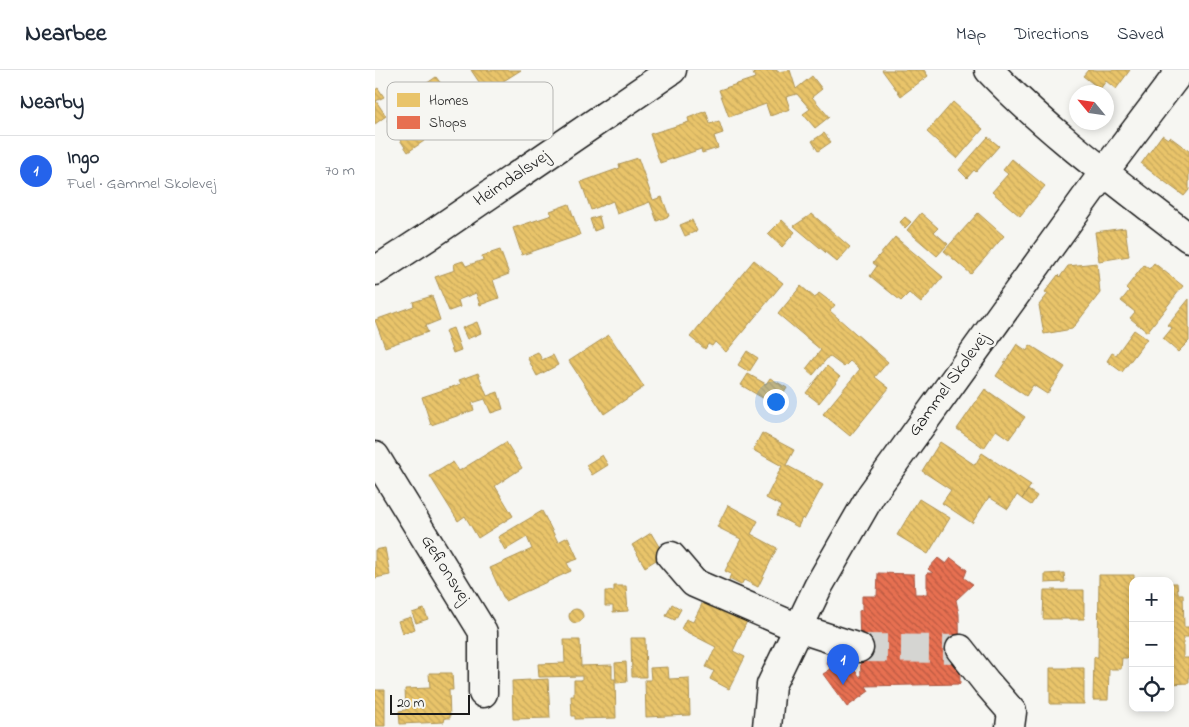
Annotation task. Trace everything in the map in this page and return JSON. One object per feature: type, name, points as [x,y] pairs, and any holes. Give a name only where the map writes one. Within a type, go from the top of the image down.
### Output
[{"type":"street","name":"Heimdalsvej","points":[[375,271],[672,70]]},
{"type":"street","points":[[989,70],[1018,99],[1104,172],[1189,238]]},
{"type":"street","name":"Gammel Skolevej","points":[[767,727],[771,685],[818,587],[871,495],[1104,172],[1181,70]]},
{"type":"street","name":"Gefionsvej","points":[[375,456],[483,632],[483,693]]},
{"type":"street","points":[[671,556],[694,583],[798,628],[859,648]]},
{"type":"street","points":[[960,649],[1012,712],[1010,727]]},
{"type":"building: Homes","points":[[471,70],[521,70],[502,82],[479,82]]},
{"type":"building: Homes","points":[[763,70],[777,70],[777,72],[790,70],[796,89],[812,76],[822,89],[812,97],[829,117],[815,128],[803,114],[810,109],[797,94],[786,97],[790,109],[770,116],[766,104],[729,117],[719,90],[755,78],[753,73]]},
{"type":"building: Homes","points":[[882,70],[924,70],[928,76],[901,96]]},
{"type":"building: Homes","points":[[1088,70],[1130,70],[1116,89],[1114,85],[1106,81],[1103,85],[1095,85],[1083,76]]},
{"type":"building: Homes","points":[[436,77],[440,82],[429,82]]},
{"type":"building: Homes","points":[[378,88],[384,97],[376,101],[386,116],[375,124],[375,90]]},
{"type":"building: Homes","points":[[953,102],[983,129],[957,159],[927,132]]},
{"type":"building: Homes","points":[[706,111],[710,124],[719,121],[723,133],[714,136],[718,148],[702,153],[701,149],[660,163],[650,134],[689,122],[688,118]]},
{"type":"building: Homes","points":[[824,133],[831,142],[818,151],[812,141]]},
{"type":"building: Homes","points":[[1162,135],[1168,139],[1170,137],[1189,151],[1189,190],[1184,196],[1141,164]]},
{"type":"building: Homes","points":[[988,137],[999,146],[976,172],[974,170],[967,178],[959,170]]},
{"type":"building: Homes","points":[[400,140],[424,141],[408,152]]},
{"type":"building: Homes","points":[[638,158],[653,200],[662,197],[669,216],[657,221],[650,202],[617,214],[613,201],[591,210],[581,182],[620,168],[619,164]]},
{"type":"building: Homes","points":[[1012,159],[1045,186],[1020,216],[992,192],[1008,174],[1003,170]]},
{"type":"building: Homes","points":[[569,204],[580,235],[522,255],[513,228],[552,215],[550,211]]},
{"type":"building: Homes","points":[[921,213],[938,228],[934,232],[948,244],[937,256],[907,230]]},
{"type":"building: Homes","points":[[978,213],[1004,236],[971,274],[944,251]]},
{"type":"building: Homes","points":[[812,214],[850,247],[837,262],[794,226]]},
{"type":"building: Homes","points":[[599,216],[602,228],[594,231],[590,219]]},
{"type":"building: Homes","points":[[905,217],[911,222],[905,228],[900,222]]},
{"type":"building: Homes","points":[[692,220],[697,231],[685,236],[680,225]]},
{"type":"building: Homes","points":[[782,220],[795,232],[782,247],[768,234]]},
{"type":"building: Homes","points":[[1125,228],[1129,256],[1099,261],[1095,232]]},
{"type":"building: Homes","points":[[895,237],[943,277],[921,303],[909,293],[901,301],[870,276],[877,266],[873,263]]},
{"type":"building: Homes","points":[[500,250],[509,274],[493,280],[499,298],[480,305],[476,293],[458,300],[460,307],[449,311],[435,277],[455,270],[454,264],[463,261],[466,266],[483,260],[482,256]]},
{"type":"building: Homes","points":[[754,260],[783,283],[726,352],[715,342],[712,346],[708,344],[705,349],[690,337]]},
{"type":"building: Homes","points":[[1097,263],[1100,293],[1072,329],[1044,334],[1039,305],[1048,294],[1045,292],[1058,275],[1060,277],[1068,266]]},
{"type":"building: Homes","points":[[1154,263],[1183,286],[1147,332],[1130,318],[1135,312],[1121,301],[1129,291],[1126,288],[1144,265],[1149,269]]},
{"type":"building: Homes","points":[[801,286],[815,298],[819,293],[835,305],[830,311],[888,362],[875,377],[889,388],[850,436],[823,414],[860,369],[850,361],[844,367],[829,356],[813,375],[806,369],[821,350],[778,314]]},
{"type":"building: Homes","points":[[432,296],[440,320],[425,326],[428,332],[385,347],[375,320],[414,306],[413,302]]},
{"type":"building: Homes","points":[[1189,299],[1189,341],[1178,352],[1163,339],[1172,328],[1168,325]]},
{"type":"building: Homes","points":[[477,322],[481,333],[467,339],[462,328]]},
{"type":"building: Homes","points":[[453,328],[461,350],[453,353],[445,331]]},
{"type":"building: Homes","points":[[1134,330],[1147,339],[1122,372],[1107,361],[1112,353],[1116,355]]},
{"type":"building: Homes","points":[[609,335],[644,387],[604,414],[569,361]]},
{"type":"building: Homes","points":[[1017,344],[1027,351],[1030,345],[1065,367],[1047,394],[1033,385],[1026,396],[996,376]]},
{"type":"building: Homes","points":[[747,351],[758,358],[749,372],[738,365]]},
{"type":"building: Homes","points":[[538,352],[542,360],[553,355],[558,365],[537,376],[527,357]]},
{"type":"building: Homes","points":[[827,366],[840,377],[819,403],[806,393]]},
{"type":"building: Homes","points":[[478,373],[487,396],[498,392],[503,409],[491,413],[485,399],[472,403],[474,410],[431,425],[422,397],[461,384],[459,380]]},
{"type":"building: Homes","points":[[748,374],[766,384],[770,378],[787,388],[776,406],[741,385]]},
{"type":"building: Homes","points":[[985,389],[1025,417],[1009,439],[996,430],[984,448],[957,429]]},
{"type":"building: Homes","points":[[762,433],[794,450],[786,465],[823,485],[804,520],[802,518],[798,527],[777,516],[781,506],[766,498],[782,466],[753,450]]},
{"type":"building: Homes","points":[[506,442],[522,468],[495,486],[513,516],[478,538],[465,516],[458,521],[430,476],[453,462],[459,471]]},
{"type":"building: Homes","points":[[940,442],[975,465],[982,453],[1031,485],[1022,499],[1017,495],[1008,509],[989,497],[972,523],[942,503],[951,490],[922,471]]},
{"type":"building: Homes","points":[[602,455],[608,465],[592,475],[586,465]]},
{"type":"building: Homes","points":[[1028,490],[1037,496],[1031,505],[1022,499]]},
{"type":"building: Homes","points":[[919,499],[950,518],[928,554],[897,535]]},
{"type":"building: Homes","points":[[728,505],[758,521],[751,534],[777,548],[758,587],[744,580],[741,585],[729,579],[731,574],[725,571],[741,539],[717,527]]},
{"type":"building: Homes","points":[[542,511],[558,542],[568,537],[578,559],[567,563],[571,571],[505,601],[490,568],[532,549],[527,537],[505,550],[498,537]]},
{"type":"building: Homes","points":[[651,533],[664,555],[645,567],[632,545]]},
{"type":"building: Homes","points":[[385,548],[390,575],[375,578],[375,550]]},
{"type":"building: Homes","points":[[1064,573],[1065,582],[1045,583],[1045,574]]},
{"type":"building: Homes","points":[[1099,575],[1134,575],[1134,577],[1129,577],[1129,658],[1122,658],[1121,669],[1109,669],[1108,700],[1093,700],[1094,657],[1098,657]]},
{"type":"building: Homes","points":[[1174,583],[1177,583],[1178,594],[1183,594],[1184,627],[1189,627],[1189,637],[1183,637],[1183,658],[1189,658],[1189,683],[1174,684]]},
{"type":"building: Homes","points":[[614,586],[626,586],[628,611],[613,612],[613,606],[605,606],[605,591],[614,591]]},
{"type":"building: Homes","points":[[1044,590],[1084,590],[1084,619],[1043,619]]},
{"type":"building: Homes","points":[[705,598],[748,619],[733,651],[745,657],[729,689],[710,679],[714,671],[706,667],[716,647],[681,629],[686,619],[693,622]]},
{"type":"building: Homes","points":[[672,604],[681,609],[675,620],[666,616]]},
{"type":"building: Homes","points":[[424,609],[428,619],[416,623],[412,613]]},
{"type":"building: Homes","points":[[576,609],[581,611],[583,616],[581,621],[576,623],[571,621],[569,616],[571,611]]},
{"type":"building: Homes","points":[[411,617],[415,629],[402,633],[398,621]]},
{"type":"building: Homes","points":[[631,638],[645,638],[646,677],[632,677]]},
{"type":"building: Homes","points":[[564,640],[580,640],[581,666],[612,665],[612,679],[615,679],[616,718],[575,719],[575,716],[572,716],[571,696],[574,696],[574,680],[582,680],[582,676],[539,677],[538,664],[565,663]]},
{"type":"building: Homes","points":[[626,662],[627,682],[616,683],[615,663]]},
{"type":"building: Homes","points":[[668,667],[669,679],[689,678],[690,715],[646,717],[645,680],[651,680],[650,668]]},
{"type":"building: Homes","points":[[1050,668],[1084,668],[1084,704],[1050,704]]},
{"type":"building: Homes","points":[[429,673],[452,673],[453,690],[449,690],[450,718],[445,718],[444,722],[400,724],[399,711],[406,710],[405,689],[430,688]]},
{"type":"building: Homes","points":[[548,679],[550,718],[513,719],[512,681]]},
{"type":"building: Homes","points":[[375,690],[385,690],[385,726],[375,726]]},
{"type":"building: Shops","points":[[938,558],[946,564],[951,558],[967,570],[964,578],[973,584],[956,600],[959,614],[960,684],[866,686],[869,691],[847,707],[823,674],[831,669],[826,662],[839,652],[861,678],[859,611],[862,610],[862,596],[877,596],[878,573],[914,574],[915,594],[927,594],[927,573],[933,573],[928,569]]},
{"type":"tunnel","points":[[859,648],[960,649]]},
{"type":"place","name":"Ingo","points":[[843,685]]}]
